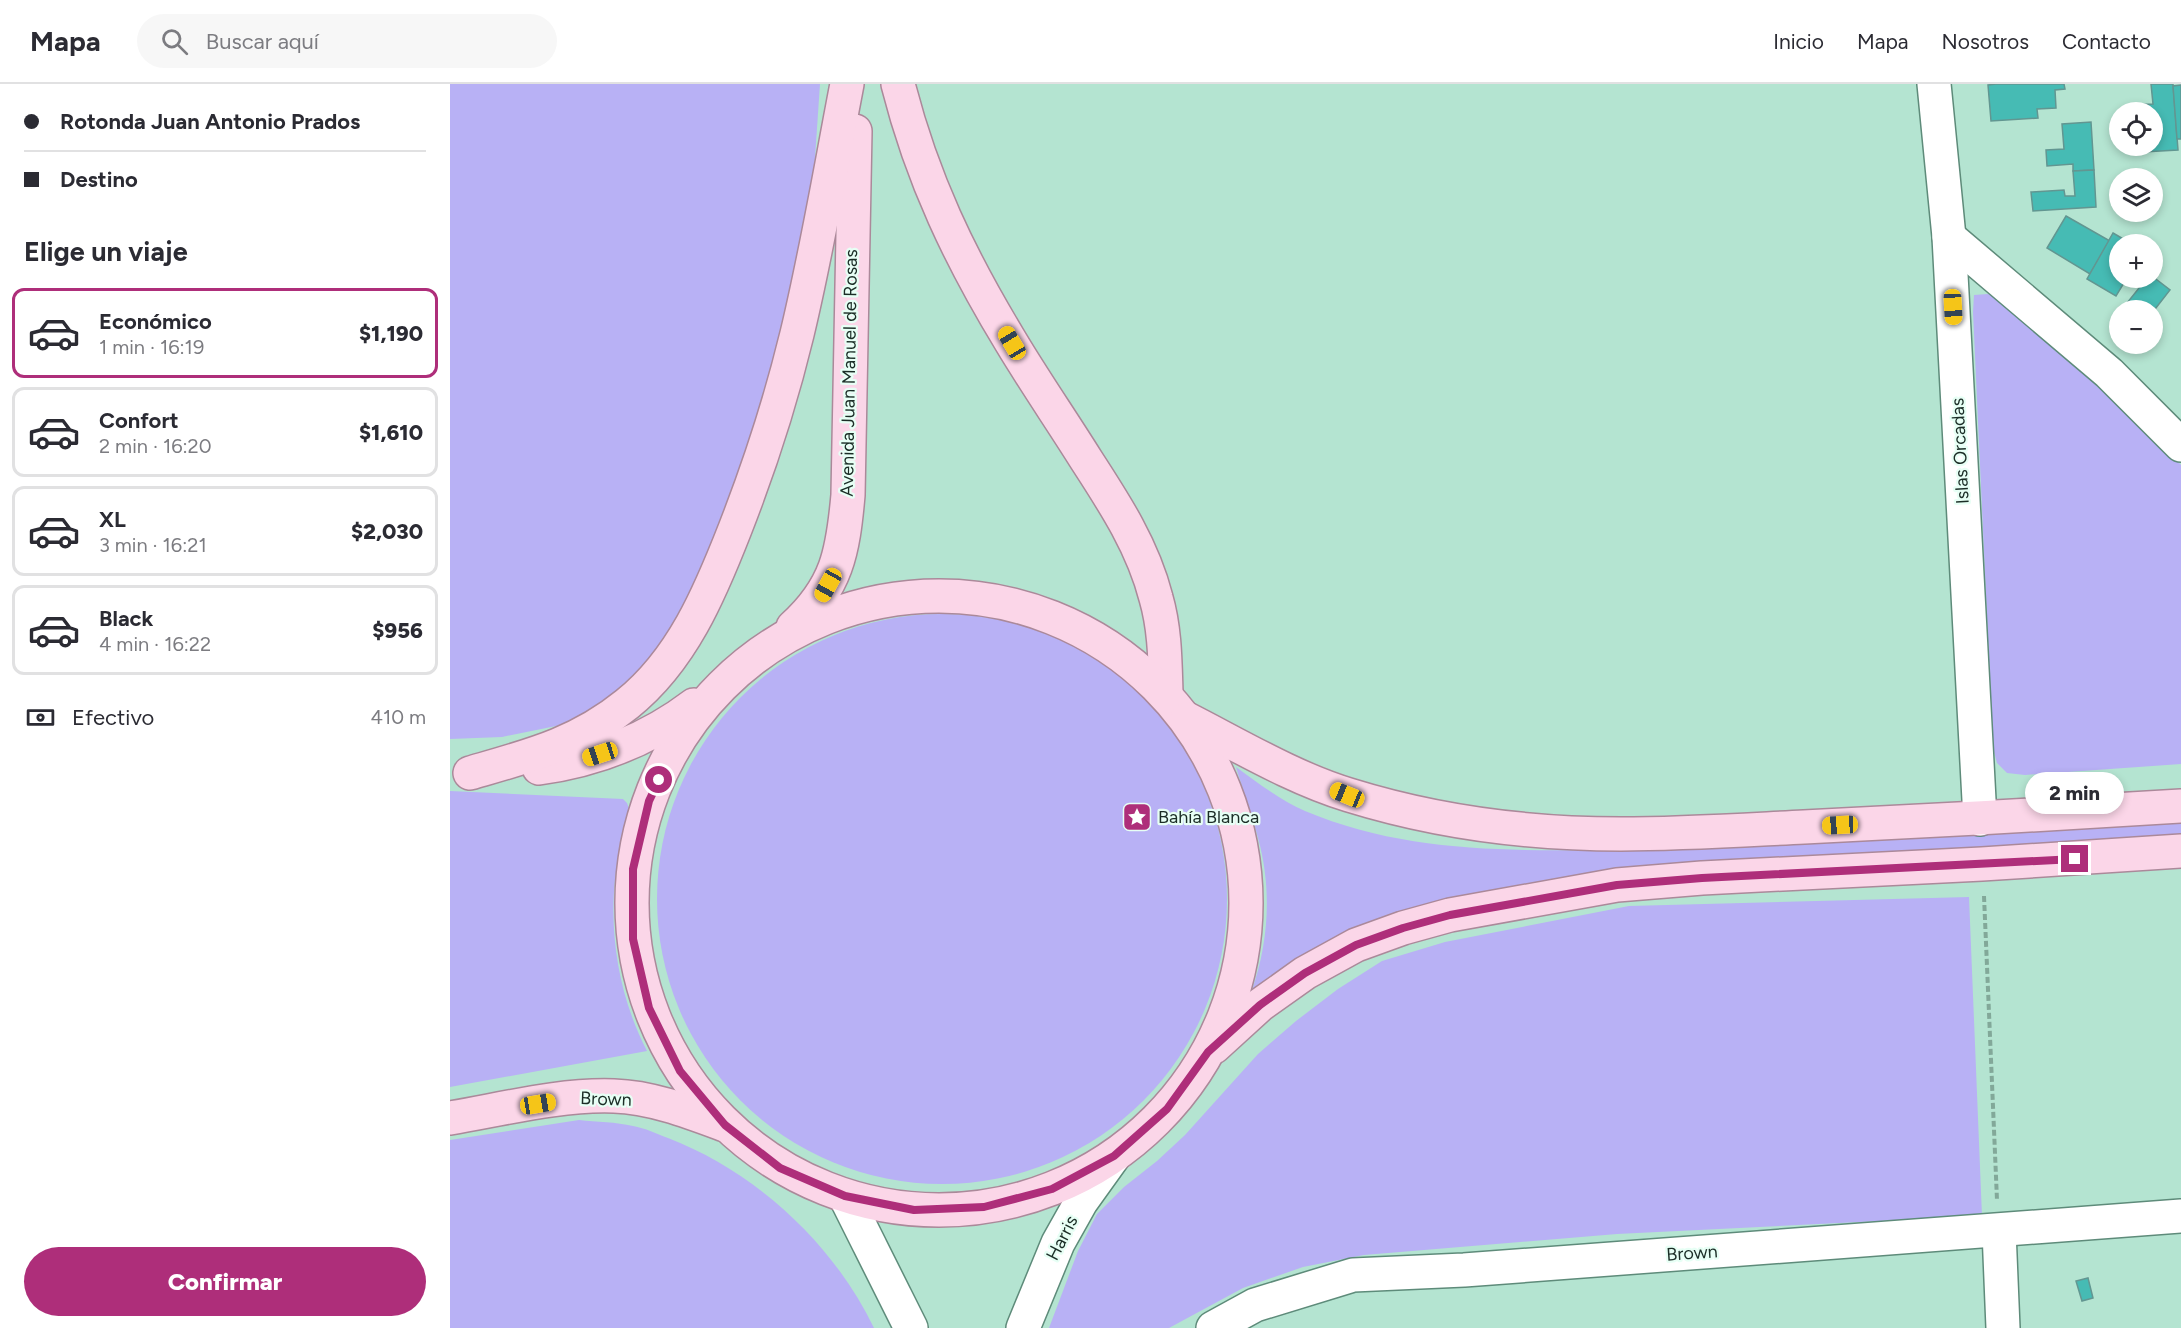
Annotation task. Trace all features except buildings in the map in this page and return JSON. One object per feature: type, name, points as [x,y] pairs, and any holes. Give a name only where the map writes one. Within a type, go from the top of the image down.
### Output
[{"type":"main road","points":[[460,772],[531,756],[566,743],[628,704],[655,678],[680,645],[718,572],[756,475],[784,384],[810,276],[847,84]]},
{"type":"main road","name":"Avenida Juan Manuel de Rosas","points":[[780,639],[806,615],[821,596],[834,573],[845,528],[848,495],[856,84]]},
{"type":"main road","points":[[898,84],[907,122],[925,175],[946,224],[977,284],[1128,525],[1157,599],[1164,633],[1166,693]]},
{"type":"main road","points":[[460,772],[517,771],[551,766],[584,760],[616,749],[650,734],[681,715],[780,639],[843,610],[912,596],[983,597],[1051,615],[1113,647],[1166,693],[1188,719],[1222,780],[1243,848],[1247,917],[1235,987],[1208,1052]]},
{"type":"main road","points":[[724,683],[680,737],[649,801],[633,869],[633,939],[649,1008],[680,1071],[725,1125],[780,1168],[845,1196],[914,1210],[984,1207],[1052,1189],[1114,1156],[1167,1109],[1208,1052],[1260,1005],[1305,973],[1356,945],[1403,928],[1450,915],[1617,885],[1702,878],[2181,851]]},
{"type":"main road","points":[[1188,719],[1300,775],[1347,795],[1401,810],[1452,820],[1562,833],[1621,834],[1980,819],[2181,806]]},
{"type":"main road","name":"Brown","points":[[450,1118],[582,1096],[616,1096],[688,1112],[725,1125]]},
{"type":"street","name":"Islas Orcadas","points":[[1934,84],[1949,237],[1980,819]]},
{"type":"street","points":[[1949,237],[2109,373],[2181,445]]},
{"type":"street","name":"Harris","points":[[1023,1328],[1058,1243],[1081,1202],[1114,1156]]},
{"type":"street","points":[[845,1196],[911,1328]]},
{"type":"street","name":"Brown","points":[[1213,1328],[1255,1305],[1353,1275],[1476,1269],[2181,1216]]},
{"type":"street","points":[[1999,1230],[2003,1328]]},
{"type":"path","points":[[1982,864],[1999,1230]]},
{"type":"shaded area","points":[[450,84],[820,84],[813,187],[795,301],[732,505],[680,615],[645,664],[602,704],[561,725],[502,737],[450,739]]},
{"type":"shaded area","points":[[1988,294],[2004,302],[2151,434],[2181,465],[2181,764],[2025,775],[2007,773],[1997,763],[1993,748],[1973,312],[1974,295]]},
{"type":"shaded area","points":[[942,614],[998,620],[1025,626],[1051,636],[1100,662],[1143,698],[1179,741],[1205,790],[1215,816],[1221,843],[1227,899],[1221,955],[1215,982],[1205,1008],[1179,1057],[1143,1100],[1100,1136],[1051,1162],[1025,1172],[998,1178],[942,1184],[886,1178],[859,1172],[833,1162],[784,1136],[741,1100],[705,1057],[679,1008],[669,982],[663,955],[657,899],[663,843],[669,816],[679,790],[705,741],[741,698],[784,662],[833,636],[859,626],[886,620]]},
{"type":"shaded area","points":[[1236,767],[1287,802],[1339,824],[1408,840],[1479,848],[1613,850],[1695,848],[2181,819],[2181,835],[2048,845],[1693,863],[1319,947],[1252,990],[1265,934],[1267,895],[1256,829]]},
{"type":"shaded area","points":[[450,791],[623,799],[627,803],[630,811],[615,879],[615,945],[623,989],[647,1051],[450,1087]]},
{"type":"shaded area","points":[[1969,897],[1982,1216],[1617,1234],[1364,1255],[1303,1267],[1243,1288],[1169,1328],[1049,1328],[1078,1251],[1097,1214],[1124,1187],[1185,1135],[1258,1054],[1338,989],[1382,961],[1445,942],[1629,906]]},
{"type":"shaded area","points":[[579,1120],[627,1125],[651,1131],[700,1152],[732,1170],[789,1214],[814,1239],[837,1267],[874,1328],[450,1328],[450,1140]]},
{"type":"place","name":"Bahía Blanca","points":[[1137,817]]},
{"type":"route","points":[[659,780],[649,801],[633,869],[633,939],[649,1008],[680,1071],[725,1125],[780,1168],[845,1196],[914,1210],[984,1207],[1052,1189],[1114,1156],[1167,1109],[1208,1052],[1260,1005],[1305,973],[1356,945],[1403,928],[1450,915],[1617,885],[1702,878],[2075,859]]}]
